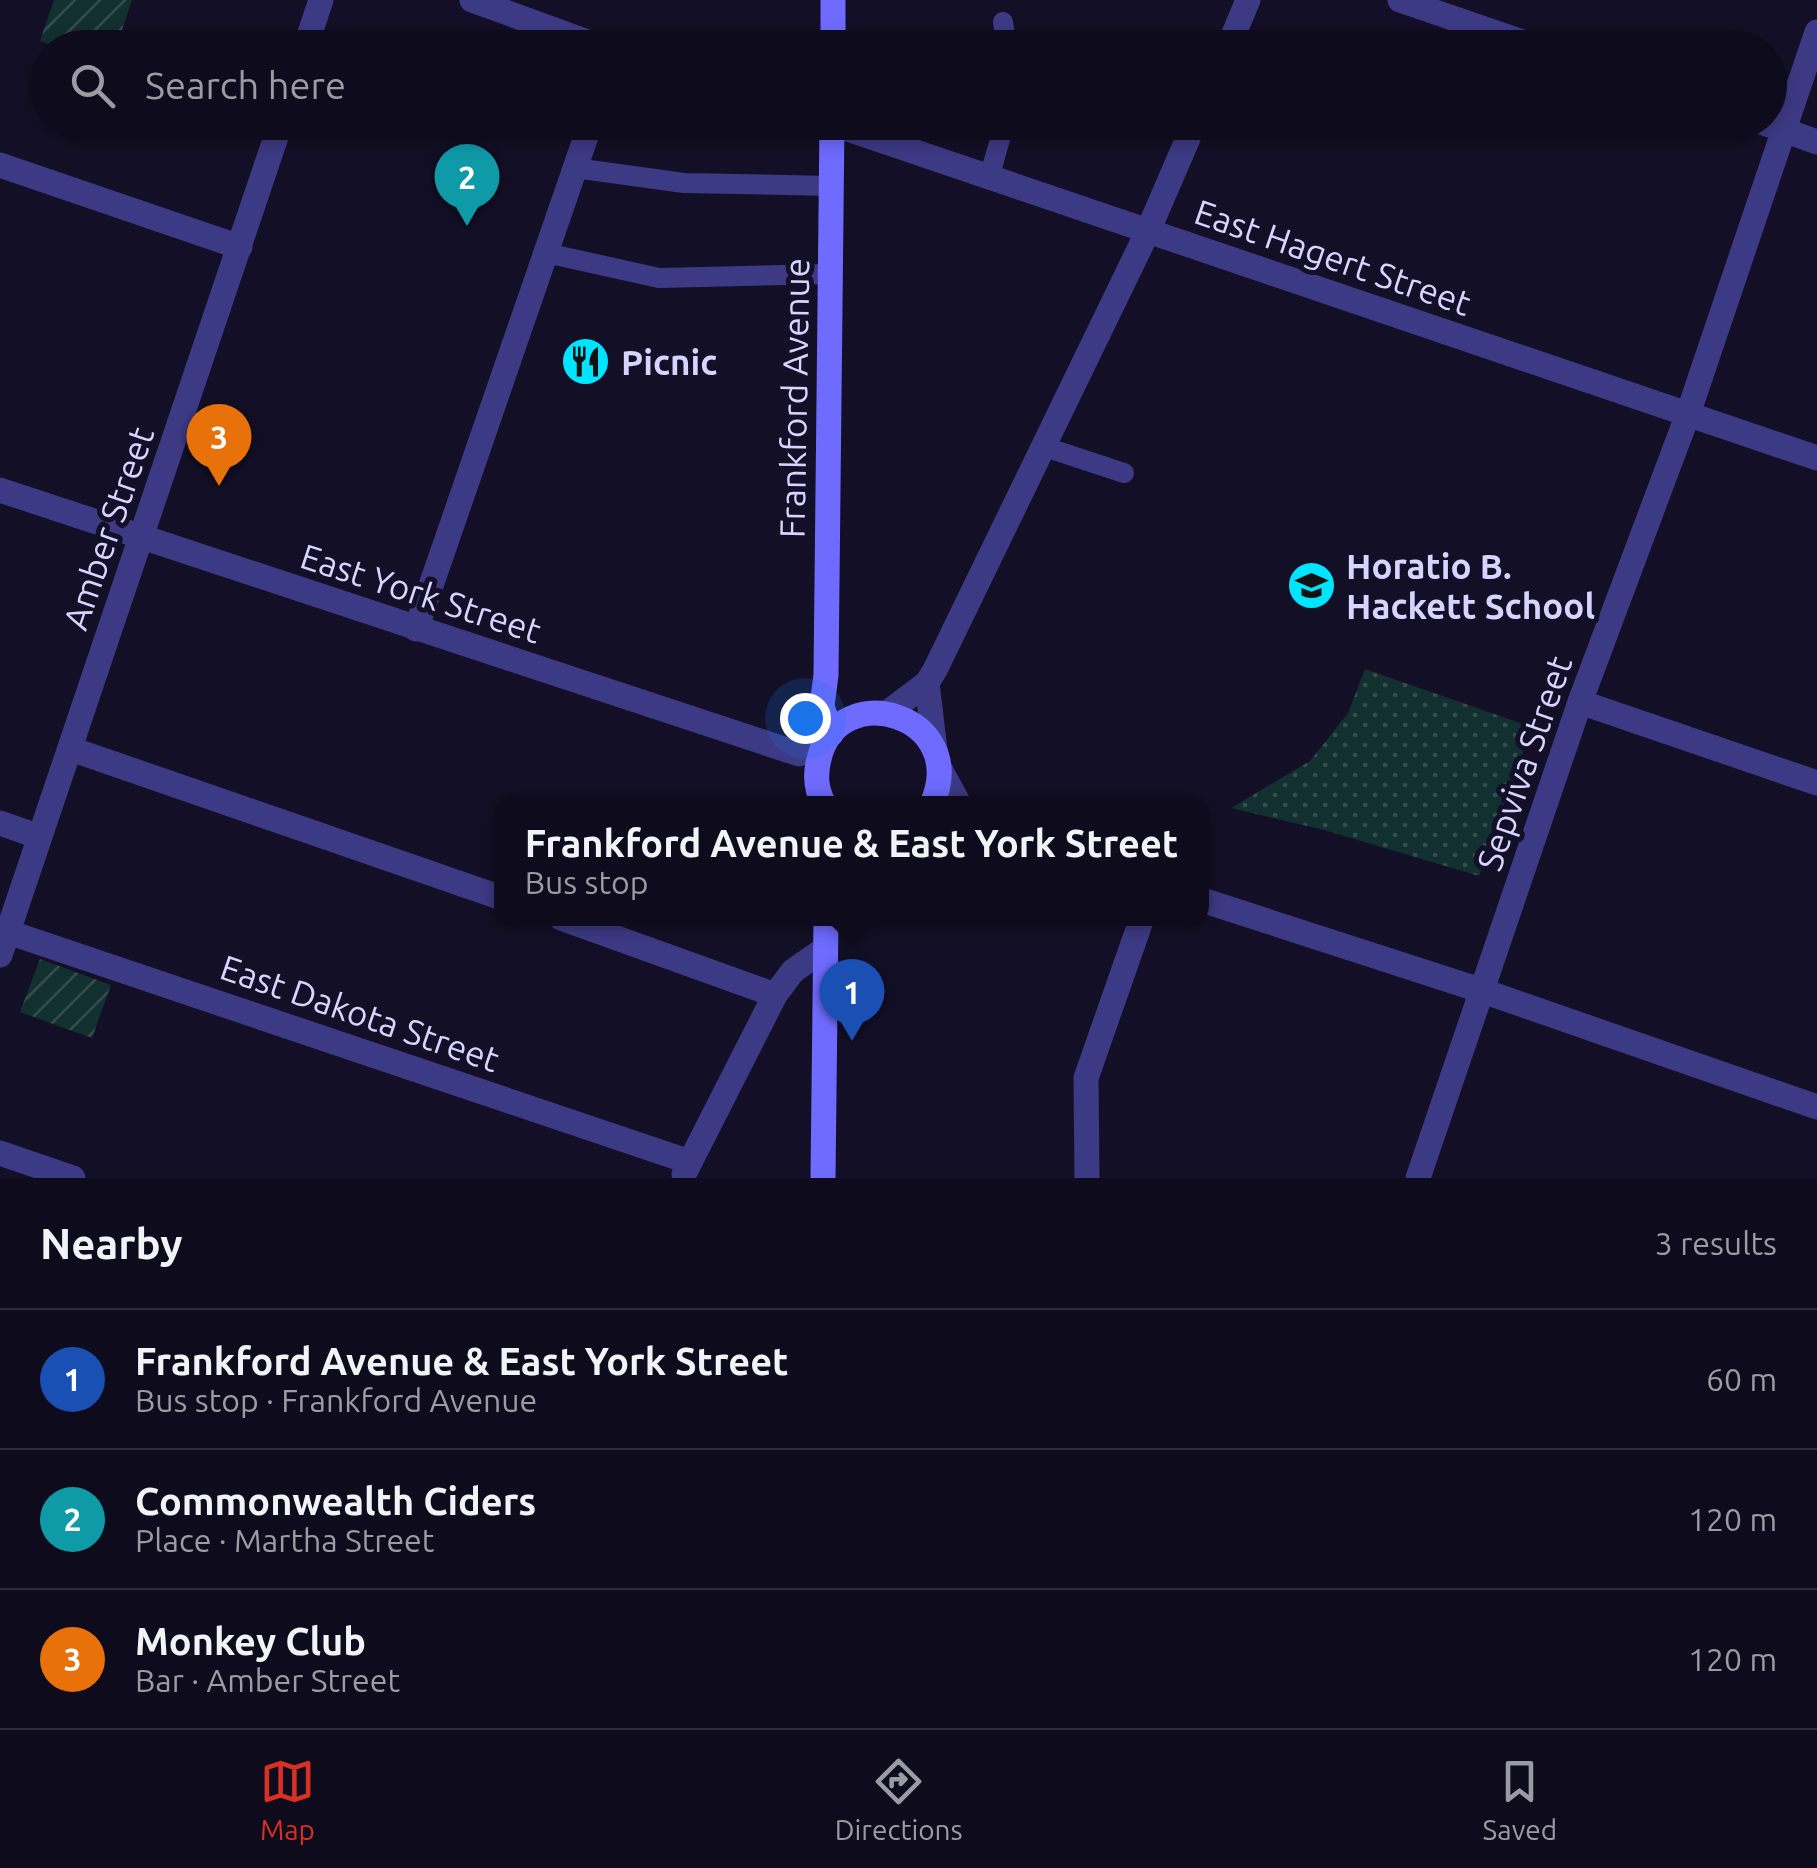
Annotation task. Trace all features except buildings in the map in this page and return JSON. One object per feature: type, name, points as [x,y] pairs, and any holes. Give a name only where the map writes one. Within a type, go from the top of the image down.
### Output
[{"type":"main road","points":[[833,0],[833,30]]},
{"type":"main road","name":"Frankford Avenue","points":[[819,796],[816,772],[826,741],[822,706],[826,675],[831,140]]},
{"type":"main road","points":[[826,675],[875,713]]},
{"type":"main road","points":[[826,741],[846,721],[875,713],[907,719],[924,732],[938,759],[935,796]]},
{"type":"main road","points":[[823,1178],[825,926]]},
{"type":"street","points":[[311,30],[321,0]]},
{"type":"street","points":[[472,0],[502,5],[561,30]]},
{"type":"street","points":[[1236,30],[1248,0]]},
{"type":"street","points":[[1400,0],[1488,30]]},
{"type":"street","name":"Sepviva Street","points":[[1787,95],[1817,32]]},
{"type":"street","points":[[1787,131],[1817,142]]},
{"type":"street","name":"Amber Street","points":[[4,943],[275,140]]},
{"type":"street","points":[[416,628],[585,140]]},
{"type":"street","name":"East Hagert Street","points":[[880,140],[1817,458]]},
{"type":"street","points":[[875,713],[927,683],[1045,447],[1187,140]]},
{"type":"street","name":"Sepviva Street","points":[[1418,1178],[1580,702],[1688,414],[1768,140]]},
{"type":"street","points":[[0,165],[240,247]]},
{"type":"street","name":"East York Street","points":[[0,490],[799,754],[826,741]]},
{"type":"street","points":[[927,683],[938,759],[955,796]]},
{"type":"street","points":[[1580,702],[1817,783]]},
{"type":"street","points":[[71,750],[494,895]]},
{"type":"street","points":[[0,824],[38,836]]},
{"type":"street","points":[[1209,902],[1483,991],[1817,1107]]},
{"type":"street","points":[[583,926],[775,995]]},
{"type":"street","points":[[1088,1178],[1086,1078],[1139,926]]},
{"type":"street","name":"East Dakota Street","points":[[4,943],[685,1170]]},
{"type":"street","points":[[685,1170],[775,995],[793,971],[823,950]]},
{"type":"street","points":[[0,1152],[73,1178]]},
{"type":"lane","points":[[1003,22],[1004,30]]},
{"type":"lane","points":[[989,178],[1000,140]]},
{"type":"lane","points":[[575,168],[684,183],[832,186]]},
{"type":"lane","points":[[546,253],[659,278],[830,274]]},
{"type":"lane","points":[[1045,447],[1124,473]]},
{"type":"green space","points":[[54,0],[132,0],[122,30],[44,30]]},
{"type":"green space","points":[[1365,669],[1532,727],[1479,876],[1324,830],[1231,808],[1310,761],[1348,713]]},
{"type":"green space","points":[[40,959],[111,985],[92,1038],[20,1012]]},
{"type":"place","name":"Commonwealth Ciders","points":[[467,226]]},
{"type":"place","name":"Picnic","points":[[586,362]]},
{"type":"place","name":"Monkey Club","points":[[219,486]]},
{"type":"place","name":"Horatio B. Hackett School","points":[[1311,586]]},
{"type":"place","name":"Frankford Avenue & East York Street","points":[[852,1041]]}]
